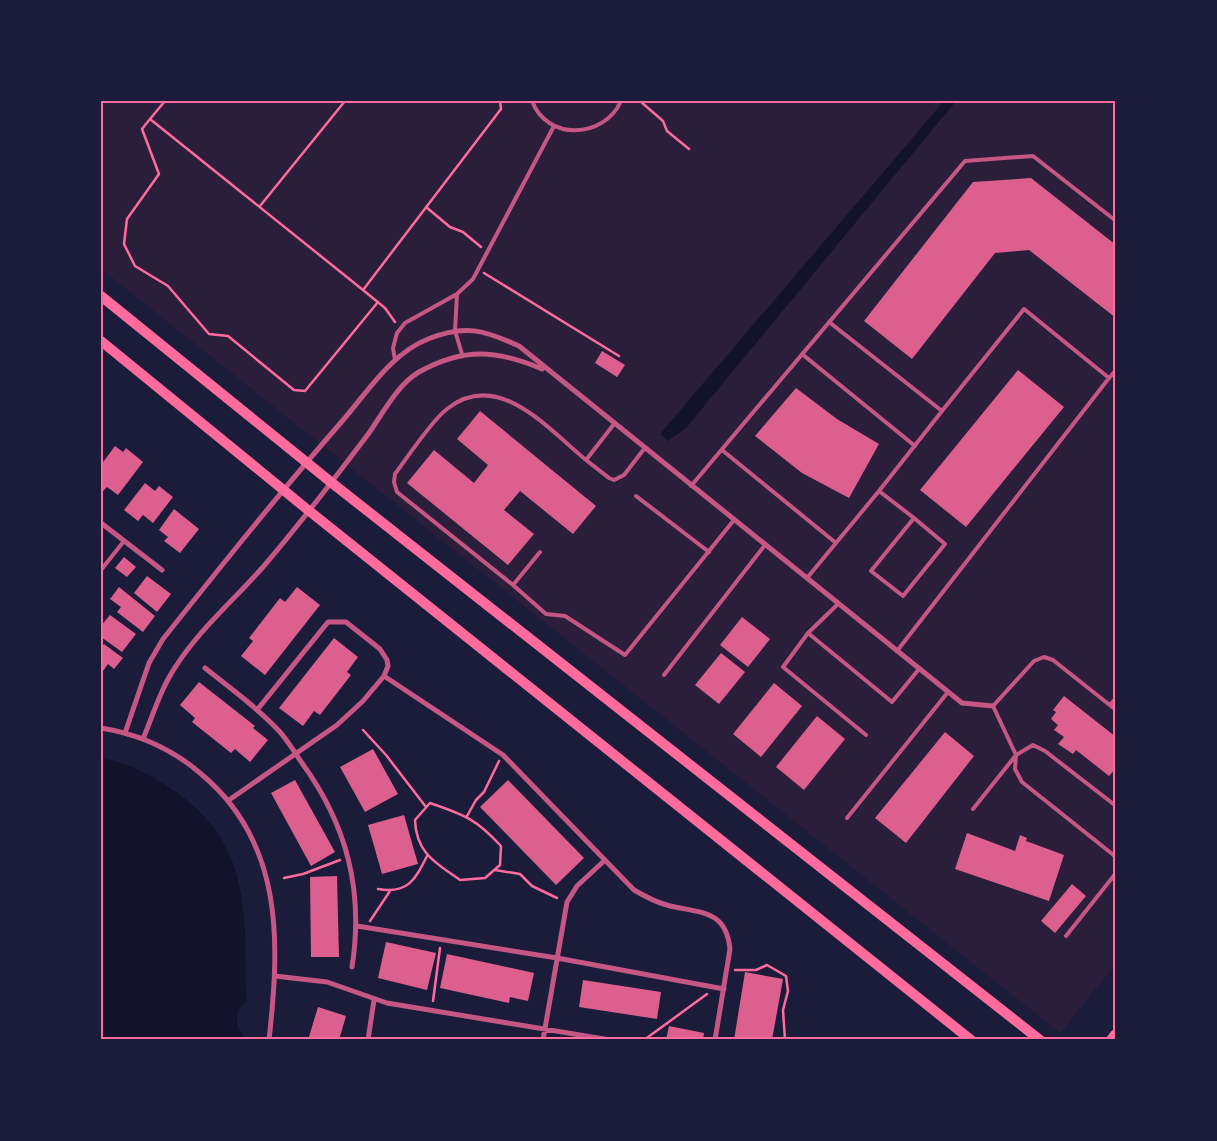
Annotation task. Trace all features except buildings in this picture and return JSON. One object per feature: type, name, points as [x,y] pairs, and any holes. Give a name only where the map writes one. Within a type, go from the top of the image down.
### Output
[{"type":"highway","points":[[1112,1040],[1116,1035]]},
{"type":"main road","points":[[101,296],[332,483],[1040,1040]]},
{"type":"main road","points":[[101,341],[308,510],[971,1040]]},
{"type":"street","points":[[125,733],[149,663],[158,645],[306,462],[395,360],[427,340],[455,331],[471,329],[494,334],[519,346],[547,371],[962,703],[993,706]]},
{"type":"street","points":[[143,739],[165,687],[186,651],[227,603],[263,566],[332,483],[400,390],[417,373],[462,354],[515,358],[547,371]]},
{"type":"street","points":[[101,523],[162,570]]},
{"type":"street","points":[[229,800],[337,726],[364,701],[384,676],[388,666],[387,660],[380,649],[346,622],[328,622],[257,710]]},
{"type":"street","points":[[205,668],[257,710],[282,734],[326,803],[346,848],[355,895],[357,926],[352,967]]},
{"type":"street","points":[[384,676],[503,755],[624,881],[644,896],[670,906],[705,912],[720,923],[728,938],[730,950],[715,1040]]},
{"type":"street","points":[[101,728],[134,735],[185,760],[229,800],[251,835],[266,873],[274,923],[275,976],[269,1040]]},
{"type":"street","points":[[543,1040],[567,902],[577,886],[605,860]]},
{"type":"street","points":[[357,926],[557,958],[724,989]]},
{"type":"street","points":[[275,976],[327,982],[374,1000],[610,1040]]},
{"type":"street","points":[[368,1040],[374,1000]]},
{"type":"lane","points":[[532,101],[544,119],[554,126],[576,131],[592,129],[607,120],[621,101]]},
{"type":"lane","points":[[395,360],[393,348],[400,329],[405,323],[457,294],[473,280],[554,126]]},
{"type":"lane","points":[[691,486],[965,160],[1033,156],[1116,221]]},
{"type":"lane","points":[[457,294],[455,331],[462,354]]},
{"type":"lane","points":[[807,578],[880,491],[1024,309],[1109,378]]},
{"type":"lane","points":[[829,322],[942,411]]},
{"type":"lane","points":[[802,354],[915,446]]},
{"type":"lane","points":[[897,651],[1116,370]]},
{"type":"lane","points":[[644,449],[624,475],[614,480],[586,460],[517,403],[508,399],[483,395],[461,400],[445,409],[395,474],[394,482],[397,492],[513,585],[546,614],[565,616],[625,655],[734,520]]},
{"type":"lane","points":[[586,460],[614,424]]},
{"type":"lane","points":[[722,450],[836,543]]},
{"type":"lane","points":[[880,491],[914,518],[945,544],[903,596],[871,571],[914,518]]},
{"type":"lane","points":[[636,496],[709,552]]},
{"type":"lane","points":[[101,570],[124,541]]},
{"type":"lane","points":[[664,675],[765,545]]},
{"type":"lane","points":[[513,585],[540,552]]},
{"type":"lane","points":[[838,604],[808,633],[783,667],[866,735]]},
{"type":"lane","points":[[808,633],[892,702],[919,669]]},
{"type":"lane","points":[[1116,710],[1053,660],[1044,657],[1034,661],[993,706],[1016,755],[1015,769],[1022,782],[1116,857]]},
{"type":"lane","points":[[847,818],[948,692]]},
{"type":"lane","points":[[1110,705],[1116,698]]},
{"type":"lane","points":[[973,809],[1016,755],[1033,745],[1045,751],[1116,806]]},
{"type":"lane","points":[[1066,936],[1116,873]]},
{"type":"path","points":[[165,101],[142,129],[160,174],[127,218],[124,244],[135,266],[168,286],[209,334],[228,336],[294,390],[306,391],[378,302]]},
{"type":"path","points":[[260,206],[345,101]]},
{"type":"path","points":[[363,290],[501,109],[500,101]]},
{"type":"path","points":[[640,101],[663,121],[667,131],[689,149]]},
{"type":"path","points":[[150,119],[378,302],[385,308],[400,329]]},
{"type":"path","points":[[426,207],[450,227],[463,232],[487,253]]},
{"type":"path","points":[[479,269],[619,356]]},
{"type":"path","points":[[363,730],[386,755],[426,807]]},
{"type":"path","points":[[467,816],[476,800],[484,792],[503,755]]},
{"type":"path","points":[[430,803],[467,816],[488,832],[501,846],[500,865],[485,878],[460,880],[427,856],[415,835],[415,820],[430,803]]},
{"type":"path","points":[[378,889],[390,891],[405,887],[416,877],[427,856]]},
{"type":"path","points":[[284,878],[304,874],[342,859]]},
{"type":"path","points":[[495,870],[520,874],[532,886],[557,898]]},
{"type":"path","points":[[366,927],[390,891]]},
{"type":"path","points":[[433,1001],[442,940]]},
{"type":"path","points":[[735,970],[756,970],[767,965],[786,976],[788,990],[783,1010],[785,1040]]},
{"type":"path","points":[[644,1040],[708,994]]},
{"type":"shaded area","points":[[101,101],[1116,101],[1116,964],[1060,1033],[101,269]]},
{"type":"shaded area","points":[[944,101],[956,101],[686,428],[668,441],[660,434]]},
{"type":"shaded area","points":[[101,758],[118,762],[142,772],[164,784],[193,805],[214,828],[229,853],[238,880],[243,908],[246,1002],[240,1009],[237,1023],[244,1035],[243,1040],[101,1040]]}]
